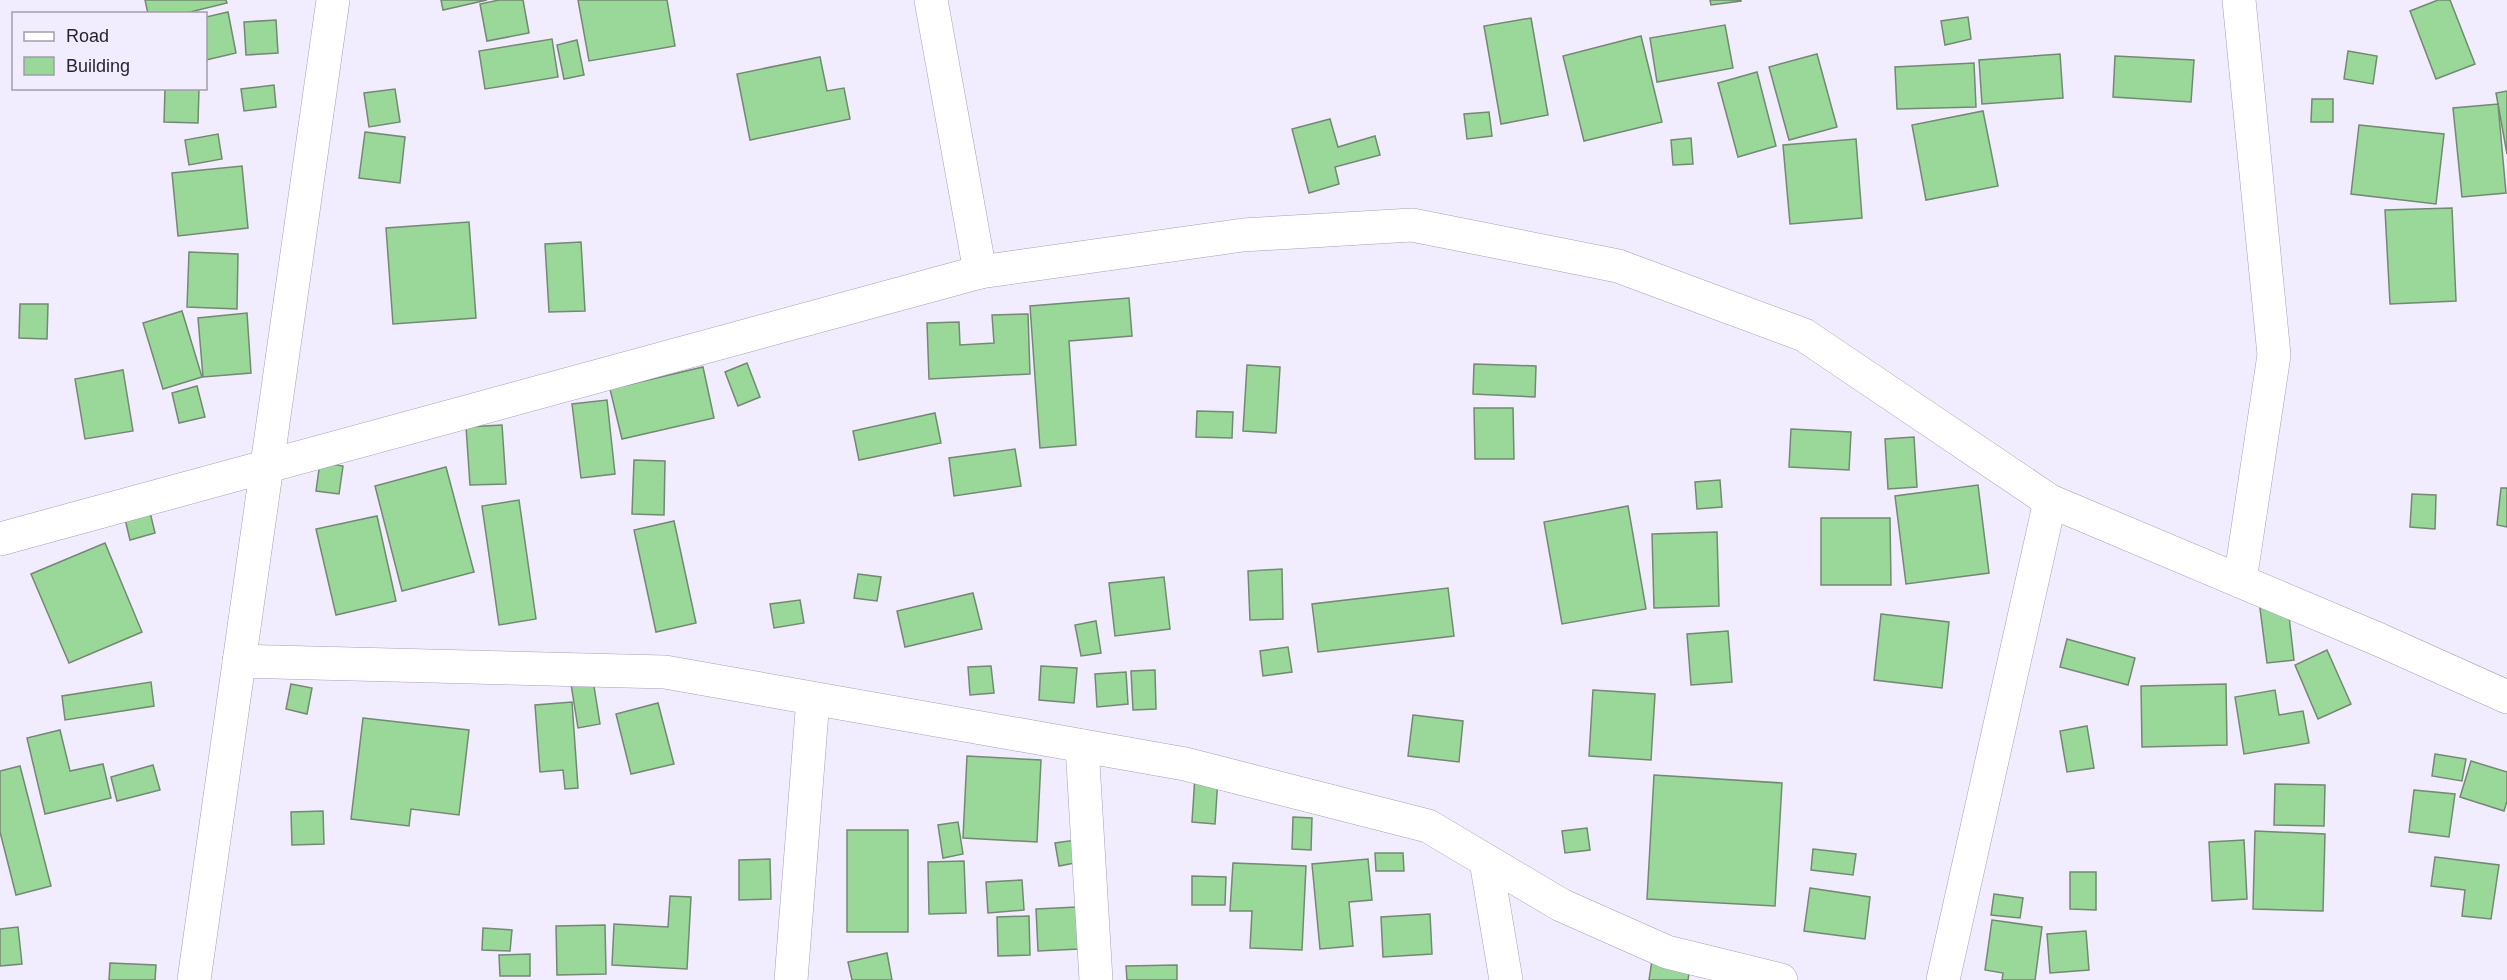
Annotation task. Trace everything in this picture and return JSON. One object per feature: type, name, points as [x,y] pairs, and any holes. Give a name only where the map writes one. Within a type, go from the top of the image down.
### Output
[{"type":"street","points":[[194,980],[333,0]]},
{"type":"street","points":[[930,0],[980,272]]},
{"type":"street","points":[[2239,0],[2274,354],[2240,581]]},
{"type":"street","points":[[0,539],[980,272],[1243,235],[1412,225],[1618,266],[1804,335],[2050,501],[2380,640],[2507,697]]},
{"type":"street","points":[[1943,980],[2050,501]]},
{"type":"street","points":[[239,661],[665,672],[1185,764],[1428,826],[1561,905],[1667,952],[1781,980]]},
{"type":"street","points":[[791,980],[813,699]]},
{"type":"street","points":[[1082,746],[1096,980]]},
{"type":"street","points":[[1485,861],[1506,980]]},
{"type":"building","points":[[145,0],[226,0],[227,3],[190,12],[148,12]]},
{"type":"building","points":[[441,0],[487,0],[443,10]]},
{"type":"building","points":[[499,0],[523,0],[529,33],[487,41],[480,4]]},
{"type":"building","points":[[578,0],[667,0],[675,46],[589,61]]},
{"type":"building","points":[[1710,0],[1741,0],[1741,1],[1711,5]]},
{"type":"building","points":[[2438,0],[2450,0],[2475,64],[2436,79],[2410,11]]},
{"type":"building","points":[[228,12],[236,53],[207,60],[207,17]]},
{"type":"building","points":[[1968,17],[1971,39],[1945,45],[1941,21]]},
{"type":"building","points":[[1531,18],[1548,115],[1501,124],[1484,26]]},
{"type":"building","points":[[276,20],[278,53],[246,55],[244,22]]},
{"type":"building","points":[[1725,25],[1733,68],[1657,82],[1650,38]]},
{"type":"building","points":[[1641,36],[1662,122],[1584,141],[1563,56]]},
{"type":"building","points":[[552,39],[558,77],[485,89],[479,51]]},
{"type":"building","points":[[577,40],[584,75],[564,79],[557,45]]},
{"type":"building","points":[[2348,51],[2377,56],[2373,84],[2344,79]]},
{"type":"building","points":[[1817,54],[1837,127],[1789,140],[1769,67]]},
{"type":"building","points":[[2060,54],[2063,98],[1982,104],[1979,60]]},
{"type":"building","points":[[2115,56],[2194,60],[2191,102],[2113,97]]},
{"type":"building","points":[[820,57],[827,91],[844,88],[850,119],[750,140],[737,74]]},
{"type":"building","points":[[1974,63],[1976,107],[1897,109],[1895,67]]},
{"type":"building","points":[[1757,72],[1776,146],[1738,157],[1718,83]]},
{"type":"building","points":[[274,85],[276,107],[244,111],[241,89]]},
{"type":"building","points":[[395,89],[400,122],[369,127],[364,93]]},
{"type":"building","points":[[165,90],[199,90],[198,123],[164,122]]},
{"type":"building","points":[[2507,91],[2507,154],[2496,93]]},
{"type":"building","points":[[2312,99],[2333,99],[2333,122],[2311,122]]},
{"type":"building","points":[[2498,104],[2506,193],[2462,197],[2453,108]]},
{"type":"building","points":[[1983,111],[1998,186],[1926,200],[1912,125]]},
{"type":"building","points":[[1489,112],[1492,136],[1467,139],[1464,114]]},
{"type":"building","points":[[1330,119],[1338,147],[1375,136],[1380,155],[1335,167],[1339,184],[1309,193],[1292,129]]},
{"type":"building","points":[[2359,125],[2444,134],[2436,204],[2351,194]]},
{"type":"building","points":[[365,132],[405,137],[400,183],[359,178]]},
{"type":"building","points":[[218,134],[222,159],[189,165],[185,140]]},
{"type":"building","points":[[1691,138],[1693,164],[1673,165],[1671,140]]},
{"type":"building","points":[[1856,139],[1862,218],[1790,224],[1783,145]]},
{"type":"building","points":[[242,166],[248,228],[178,236],[172,173]]},
{"type":"building","points":[[2452,208],[2456,301],[2390,304],[2385,210]]},
{"type":"building","points":[[469,222],[476,318],[393,324],[386,228]]},
{"type":"building","points":[[581,242],[585,311],[549,312],[545,244]]},
{"type":"building","points":[[189,252],[238,254],[237,309],[187,307]]},
{"type":"building","points":[[1129,298],[1132,336],[1069,341],[1076,445],[1040,448],[1030,306]]},
{"type":"building","points":[[20,304],[48,304],[47,339],[19,338]]},
{"type":"building","points":[[182,311],[202,377],[163,389],[143,323]]},
{"type":"building","points":[[247,313],[251,373],[203,377],[198,318]]},
{"type":"building","points":[[1028,314],[1030,374],[929,379],[927,323],[959,322],[960,345],[994,343],[992,315]]},
{"type":"building","points":[[747,363],[760,397],[738,406],[725,372]]},
{"type":"building","points":[[1474,364],[1536,366],[1535,397],[1473,394]]},
{"type":"building","points":[[1247,365],[1280,367],[1276,433],[1243,431]]},
{"type":"building","points":[[703,367],[714,418],[622,439],[610,389]]},
{"type":"building","points":[[123,370],[133,431],[85,439],[75,379]]},
{"type":"building","points":[[197,386],[205,417],[179,423],[172,393]]},
{"type":"building","points":[[607,400],[615,474],[581,478],[572,404]]},
{"type":"building","points":[[1474,408],[1513,408],[1514,459],[1475,459]]},
{"type":"building","points":[[1197,411],[1233,412],[1232,438],[1196,437]]},
{"type":"building","points":[[935,413],[941,443],[859,460],[853,431]]},
{"type":"building","points":[[502,425],[506,484],[470,485],[466,427]]},
{"type":"building","points":[[1791,429],[1851,432],[1849,470],[1789,467]]},
{"type":"building","points":[[1914,437],[1917,487],[1888,489],[1885,439]]},
{"type":"building","points":[[1015,449],[1021,486],[954,496],[949,458]]},
{"type":"building","points":[[634,460],[665,461],[664,515],[632,514]]},
{"type":"building","points":[[320,462],[343,466],[339,494],[316,491]]},
{"type":"building","points":[[446,467],[474,572],[402,591],[375,486]]},
{"type":"building","points":[[1720,480],[1722,507],[1697,509],[1695,482]]},
{"type":"building","points":[[1978,485],[1989,573],[1906,584],[1895,496]]},
{"type":"building","points":[[2501,488],[2507,488],[2507,527],[2497,525]]},
{"type":"building","points":[[2412,494],[2436,495],[2435,529],[2410,527]]},
{"type":"building","points":[[519,500],[536,619],[499,625],[482,506]]},
{"type":"building","points":[[1628,506],[1646,609],[1562,624],[1544,522]]},
{"type":"building","points":[[150,512],[155,533],[130,540],[125,519]]},
{"type":"building","points":[[377,516],[396,601],[336,615],[316,529]]},
{"type":"building","points":[[1821,518],[1890,518],[1891,585],[1821,585]]},
{"type":"building","points":[[674,521],[696,623],[656,632],[634,530]]},
{"type":"building","points":[[1717,532],[1719,606],[1654,608],[1652,534]]},
{"type":"building","points":[[105,543],[142,632],[69,663],[31,574]]},
{"type":"building","points":[[1282,569],[1283,619],[1250,620],[1248,571]]},
{"type":"building","points":[[858,574],[881,577],[877,601],[854,598]]},
{"type":"building","points":[[1164,577],[1170,629],[1115,636],[1109,583]]},
{"type":"building","points":[[1448,588],[1454,636],[1318,652],[1312,604]]},
{"type":"building","points":[[2286,590],[2294,660],[2267,663],[2258,593]]},
{"type":"building","points":[[973,593],[982,629],[905,647],[897,611]]},
{"type":"building","points":[[800,600],[804,623],[774,628],[770,604]]},
{"type":"building","points":[[1881,614],[1949,622],[1942,688],[1874,680]]},
{"type":"building","points":[[1096,621],[1101,653],[1081,656],[1075,625]]},
{"type":"building","points":[[1728,631],[1732,682],[1691,685],[1687,634]]},
{"type":"building","points":[[2067,639],[2135,658],[2128,685],[2060,667]]},
{"type":"building","points":[[1288,647],[1292,672],[1263,676],[1260,651]]},
{"type":"building","points":[[2327,650],[2351,704],[2318,719],[2295,665]]},
{"type":"building","points":[[991,666],[994,693],[970,695],[968,667]]},
{"type":"building","points":[[1041,666],[1077,668],[1074,703],[1039,700]]},
{"type":"building","points":[[1155,670],[1156,709],[1133,710],[1131,671]]},
{"type":"building","points":[[1126,672],[1128,704],[1097,707],[1095,674]]},
{"type":"building","points":[[592,674],[600,724],[578,728],[570,678]]},
{"type":"building","points":[[151,682],[154,706],[65,720],[62,696]]},
{"type":"building","points":[[291,684],[312,688],[307,714],[286,709]]},
{"type":"building","points":[[2226,684],[2227,745],[2142,747],[2141,686]]},
{"type":"building","points":[[1593,690],[1655,694],[1651,760],[1589,756]]},
{"type":"building","points":[[2275,690],[2279,715],[2303,711],[2309,743],[2244,754],[2235,697]]},
{"type":"building","points":[[572,702],[578,788],[565,789],[563,770],[540,772],[535,705]]},
{"type":"building","points":[[658,703],[674,764],[631,774],[616,714]]},
{"type":"building","points":[[1413,715],[1463,721],[1459,762],[1408,756]]},
{"type":"building","points":[[363,718],[469,730],[459,815],[411,809],[409,826],[351,819]]},
{"type":"building","points":[[2087,726],[2094,768],[2067,772],[2060,731]]},
{"type":"building","points":[[60,730],[70,771],[103,764],[111,798],[45,814],[27,738]]},
{"type":"building","points":[[2435,754],[2466,759],[2462,781],[2432,776]]},
{"type":"building","points":[[967,756],[1041,760],[1037,842],[963,838]]},
{"type":"building","points":[[2471,761],[2507,772],[2507,801],[2504,811],[2460,797]]},
{"type":"building","points":[[153,765],[160,790],[117,801],[111,777]]},
{"type":"building","points":[[20,766],[51,886],[16,895],[0,832],[0,771]]},
{"type":"building","points":[[1654,775],[1782,783],[1775,906],[1647,899]]},
{"type":"building","points":[[1195,776],[1218,778],[1215,824],[1192,822]]},
{"type":"building","points":[[2275,784],[2325,785],[2324,826],[2274,825]]},
{"type":"building","points":[[2414,790],[2455,794],[2449,837],[2409,832]]},
{"type":"building","points":[[323,811],[324,844],[292,845],[291,812]]},
{"type":"building","points":[[1293,817],[1312,818],[1311,850],[1292,849]]},
{"type":"building","points":[[958,822],[963,854],[943,858],[938,825]]},
{"type":"building","points":[[1587,828],[1590,850],[1565,853],[1562,831]]},
{"type":"building","points":[[847,830],[908,830],[908,932],[847,932]]},
{"type":"building","points":[[2255,831],[2325,834],[2323,911],[2253,909]]},
{"type":"building","points":[[1076,840],[1080,862],[1059,866],[1055,843]]},
{"type":"building","points":[[2244,840],[2247,899],[2212,901],[2209,842]]},
{"type":"building","points":[[1813,849],[1856,854],[1853,875],[1811,870]]},
{"type":"building","points":[[1375,853],[1403,853],[1404,871],[1376,871]]},
{"type":"building","points":[[2435,857],[2499,865],[2491,919],[2462,916],[2465,890],[2431,886]]},
{"type":"building","points":[[770,859],[771,899],[739,900],[739,860]]},
{"type":"building","points":[[1368,859],[1372,900],[1349,902],[1353,946],[1320,949],[1312,864]]},
{"type":"building","points":[[964,861],[966,913],[929,914],[928,862]]},
{"type":"building","points":[[1233,863],[1306,866],[1302,950],[1250,948],[1252,911],[1230,911]]},
{"type":"building","points":[[2070,872],[2096,872],[2096,910],[2070,909]]},
{"type":"building","points":[[1192,876],[1226,877],[1225,905],[1192,905]]},
{"type":"building","points":[[1022,880],[1024,910],[988,913],[986,882]]},
{"type":"building","points":[[1810,888],[1870,897],[1865,939],[1804,931]]},
{"type":"building","points":[[1994,894],[2023,898],[2020,918],[1991,915]]},
{"type":"building","points":[[670,896],[691,897],[687,969],[612,965],[614,924],[668,927]]},
{"type":"building","points":[[1077,907],[1079,949],[1038,951],[1036,909]]},
{"type":"building","points":[[1430,914],[1432,954],[1383,957],[1381,917]]},
{"type":"building","points":[[1029,916],[1030,955],[998,956],[997,917]]},
{"type":"building","points":[[1992,920],[2042,927],[2035,980],[2002,980],[2003,973],[1985,970]]},
{"type":"building","points":[[605,925],[606,974],[557,975],[556,926]]},
{"type":"building","points":[[18,927],[22,964],[0,966],[0,929]]},
{"type":"building","points":[[483,928],[512,930],[510,951],[482,950]]},
{"type":"building","points":[[2086,931],[2089,970],[2050,973],[2047,934]]},
{"type":"building","points":[[1654,947],[1692,953],[1688,980],[1649,980]]},
{"type":"building","points":[[887,953],[892,980],[852,980],[848,962]]},
{"type":"building","points":[[530,954],[530,976],[500,976],[499,955]]},
{"type":"building","points":[[110,963],[156,965],[155,980],[109,980]]},
{"type":"building","points":[[1177,965],[1177,980],[1127,980],[1126,966]]}]
